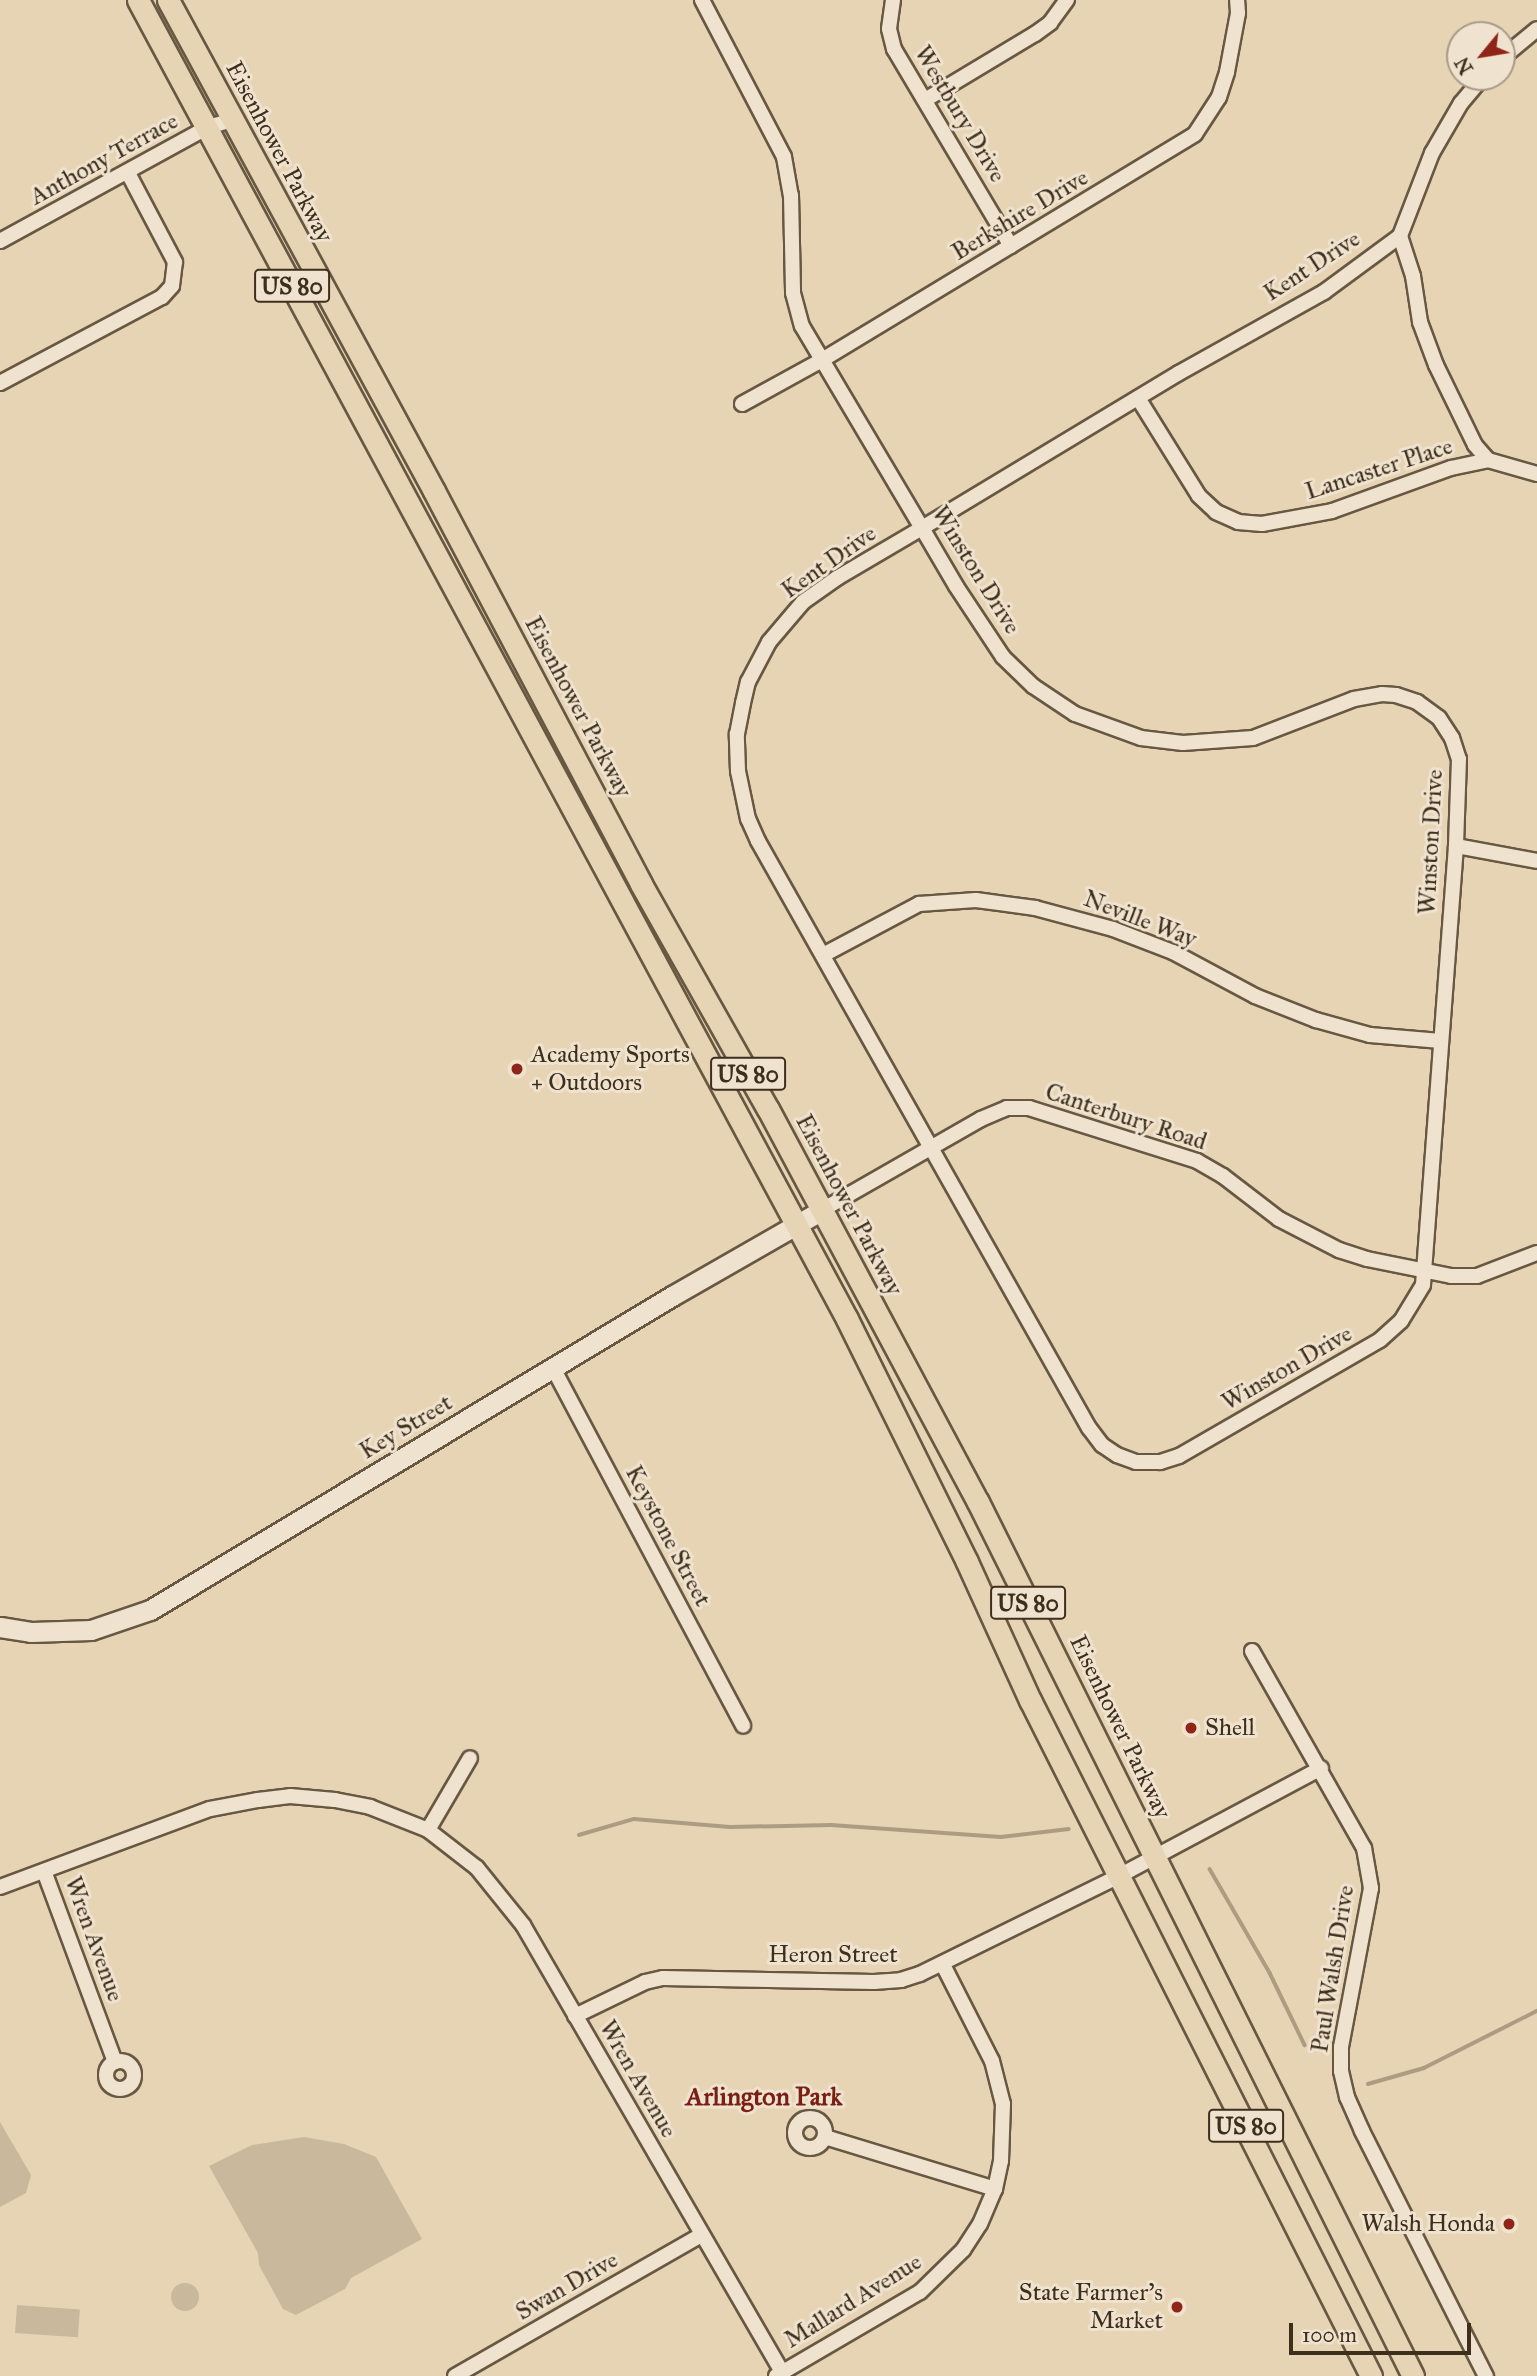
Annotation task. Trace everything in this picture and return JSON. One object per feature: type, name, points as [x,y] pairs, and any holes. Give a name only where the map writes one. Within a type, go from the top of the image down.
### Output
[{"type":"main road","name":"Eisenhower Parkway","points":[[138,0],[860,1344],[967,1562],[1030,1700],[1371,2376]]},
{"type":"main road","name":"Eisenhower Parkway","points":[[168,0],[439,501],[641,884],[822,1210],[978,1502],[1413,2376]]},
{"type":"street","name":"Winston Drive","points":[[702,0],[783,156],[791,195],[795,309],[822,360],[1003,657],[1054,701],[1109,728],[1142,738],[1183,743],[1225,741],[1273,731],[1363,697],[1382,694],[1417,702],[1438,719],[1452,738],[1459,759],[1456,846],[1423,1285],[1401,1321],[1380,1340],[1180,1456],[1160,1462],[1136,1462],[1117,1455],[1102,1445],[1089,1429],[930,1148]]},
{"type":"street","name":"Westbury Drive","points":[[893,0],[889,29],[894,49],[1012,246]]},
{"type":"street","points":[[925,100],[1035,34],[1050,23],[1067,0]]},
{"type":"street","name":"Berkshire Drive","points":[[742,404],[822,360],[1195,134],[1219,97],[1227,72],[1238,12],[1237,0]]},
{"type":"street","points":[[1516,46],[1537,29]]},
{"type":"street","points":[[1471,91],[1461,103],[1432,153],[1400,236],[1413,276],[1420,322],[1436,365],[1475,445],[1488,460],[1537,474]]},
{"type":"street","name":"Anthony Terrace","points":[[0,241],[208,127],[232,120]]},
{"type":"street","points":[[0,383],[162,297],[172,286],[175,262],[128,173]]},
{"type":"street","name":"Kent Drive","points":[[930,1148],[748,819],[738,771],[737,734],[748,682],[769,642],[803,602],[837,578],[1138,398],[1324,292],[1400,236]]},
{"type":"street","name":"Lancaster Place","points":[[1138,398],[1199,496],[1216,512],[1238,522],[1262,524],[1332,511],[1451,468],[1488,460]]},
{"type":"street","points":[[1456,846],[1537,861]]},
{"type":"street","name":"Neville Way","points":[[822,955],[919,904],[975,900],[1035,908],[1113,929],[1161,947],[1255,996],[1316,1020],[1370,1035],[1441,1041]]},
{"type":"street","name":"Canterbury Road","points":[[822,1210],[930,1148],[1007,1108],[1029,1108],[1197,1161],[1223,1176],[1279,1219],[1311,1237],[1367,1259],[1451,1276],[1477,1276],[1537,1253]]},
{"type":"street","name":"Key Street","points":[[0,1627],[32,1632],[91,1630],[150,1610],[822,1210]]},
{"type":"street","name":"Keystone Street","points":[[553,1368],[743,1726]]},
{"type":"street","name":"Paul Walsh Drive","points":[[1252,1651],[1360,1837],[1371,1888],[1341,2047],[1341,2071],[1347,2097],[1486,2376]]},
{"type":"street","points":[[428,1830],[470,1758]]},
{"type":"street","name":"Heron Street","points":[[575,2016],[645,1982],[663,1978],[874,1982],[901,1980],[943,1965],[1119,1876],[1321,1768]]},
{"type":"street","name":"Wren Avenue","points":[[0,1887],[210,1809],[258,1800],[290,1796],[335,1800],[370,1807],[428,1830],[477,1868],[506,1901],[575,2016],[779,2374]]},
{"type":"street","name":"Wren Avenue","points":[[44,1871],[115,2062]]},
{"type":"street","name":"Mallard Avenue","points":[[779,2374],[890,2311],[937,2278],[963,2250],[980,2224],[995,2189],[1004,2130],[1000,2087],[992,2061],[943,1965]]},
{"type":"street","points":[[825,2137],[995,2189]]},
{"type":"street","name":"Swan Drive","points":[[455,2376],[701,2235]]},
{"type":"shaded area","points":[[0,2122],[31,2175],[26,2193],[0,2207]]},
{"type":"shaded area","points":[[304,2137],[344,2144],[376,2157],[422,2239],[351,2278],[345,2289],[296,2315],[283,2309],[259,2265],[258,2253],[209,2166],[252,2145]]},
{"type":"shaded area","points":[[185,2283],[195,2287],[199,2297],[195,2307],[185,2311],[175,2307],[171,2297],[175,2287]]},
{"type":"shaded area","points":[[17,2305],[80,2309],[78,2337],[15,2333]]},
{"type":"waterway","points":[[579,1835],[634,1819],[730,1827],[831,1825],[1001,1837],[1069,1829]]},
{"type":"waterway","points":[[1210,1869],[1270,1973],[1305,2045]]},
{"type":"waterway","points":[[1368,2084],[1424,2068],[1537,2011]]},
{"type":"place","name":"Academy Sports + Outdoors","points":[[517,1069]]},
{"type":"place","name":"Shell","points":[[1191,1728]]},
{"type":"place","name":"Walsh Honda","points":[[1509,2224]]},
{"type":"place","name":"State Farmer's Market","points":[[1177,2307]]},
{"type":"district","name":"Arlington Park","points":[[764,2097]]}]
